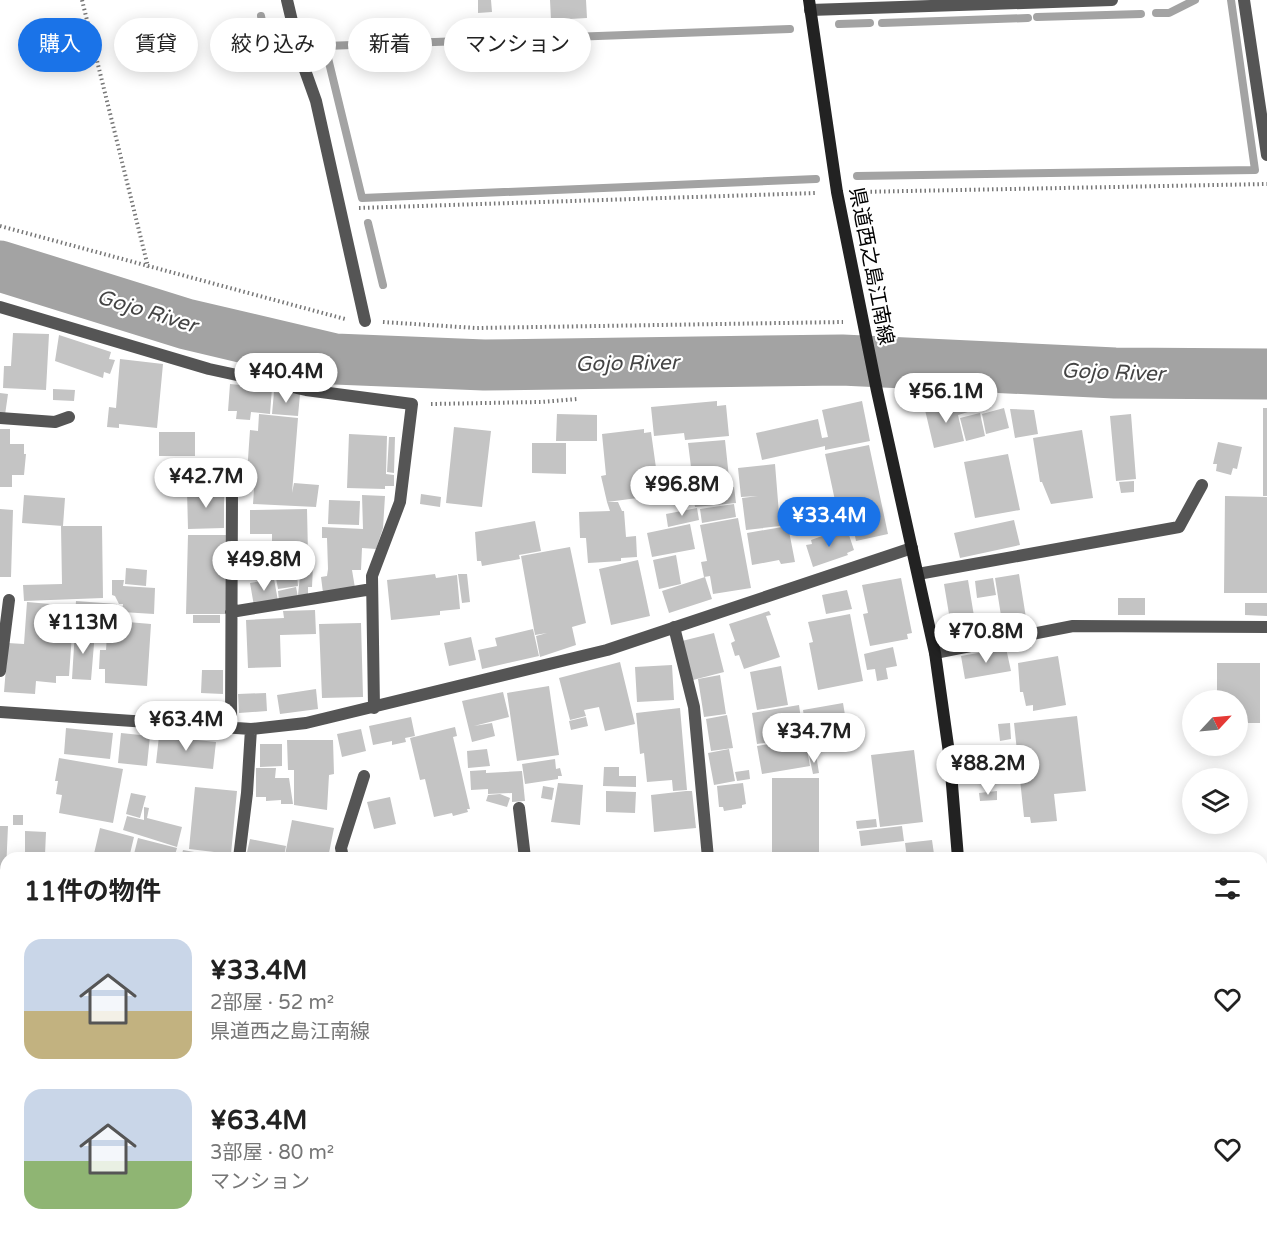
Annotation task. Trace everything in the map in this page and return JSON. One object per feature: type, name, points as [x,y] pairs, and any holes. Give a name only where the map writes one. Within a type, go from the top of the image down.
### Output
[{"type":"main road","name":"県道西之島江南線","points":[[809,5],[837,192],[877,390],[935,653],[950,760],[957,852]]},
{"type":"street","points":[[287,0],[301,59],[316,101],[365,321]]},
{"type":"street","points":[[809,5],[1112,0]]},
{"type":"street","points":[[1244,0],[1267,155]]},
{"type":"street","points":[[0,308],[209,369],[306,390],[412,404],[400,502],[372,576],[374,708]]},
{"type":"street","points":[[0,418],[55,422],[69,417]]},
{"type":"street","points":[[918,574],[1179,526],[1202,485]]},
{"type":"street","points":[[231,727],[232,495]]},
{"type":"street","points":[[0,712],[251,729],[306,723],[607,650],[912,548]]},
{"type":"street","points":[[231,612],[372,589]]},
{"type":"street","points":[[0,671],[9,600]]},
{"type":"street","points":[[935,653],[1073,626],[1267,627]]},
{"type":"street","points":[[674,627],[694,707],[707,852]]},
{"type":"street","points":[[240,852],[248,793],[251,729]]},
{"type":"street","points":[[342,852],[341,848],[364,776]]},
{"type":"street","points":[[519,808],[524,852]]},
{"type":"path","points":[[82,0],[148,267]]},
{"type":"path","points":[[340,209],[837,192],[1267,184]]},
{"type":"path","points":[[0,226],[336,318],[476,328],[866,327]]},
{"type":"path","points":[[412,404],[541,402],[578,399]]},
{"type":"building","points":[[478,0],[491,0],[492,12],[478,13]]},
{"type":"building","points":[[550,0],[586,0],[587,18],[551,18]]},
{"type":"building","points":[[13,333],[49,334],[46,390],[3,388],[4,366],[11,366]]},
{"type":"building","points":[[59,335],[111,352],[109,359],[115,360],[110,374],[104,372],[103,378],[55,361]]},
{"type":"building","points":[[120,359],[163,364],[157,428],[119,424],[119,428],[107,427],[109,407],[116,408]]},
{"type":"building","points":[[230,384],[272,388],[270,414],[251,412],[250,420],[236,419],[237,411],[228,411]]},
{"type":"building","points":[[53,389],[75,390],[74,401],[53,400]]},
{"type":"building","points":[[274,392],[300,394],[298,416],[272,414]]},
{"type":"building","points":[[0,393],[8,394],[5,415],[0,414]]},
{"type":"building","points":[[965,400],[968,412],[958,415],[964,441],[934,448],[925,410]]},
{"type":"building","points":[[717,401],[717,406],[726,405],[729,436],[685,440],[684,433],[654,436],[651,407]]},
{"type":"building","points":[[862,401],[870,441],[825,450],[825,446],[762,460],[756,433],[818,419],[822,438],[828,437],[822,410]]},
{"type":"building","points":[[1004,408],[1009,428],[986,434],[982,414]]},
{"type":"building","points":[[1263,408],[1267,408],[1267,496],[1263,496]]},
{"type":"building","points":[[1010,409],[1034,410],[1038,434],[1015,438]]},
{"type":"building","points":[[980,413],[985,436],[966,441],[960,418]]},
{"type":"building","points":[[259,414],[298,418],[292,493],[294,483],[319,485],[316,507],[253,504],[254,489],[246,488],[250,430],[258,431]]},
{"type":"building","points":[[557,414],[597,415],[597,441],[556,441]]},
{"type":"building","points":[[1131,414],[1136,479],[1116,481],[1110,416]]},
{"type":"building","points":[[454,427],[491,431],[482,507],[446,503]]},
{"type":"building","points":[[0,429],[10,429],[10,444],[24,444],[24,454],[26,454],[24,475],[12,475],[12,487],[0,487]]},
{"type":"building","points":[[644,429],[644,433],[651,432],[657,475],[650,476],[653,496],[607,502],[601,476],[606,475],[602,434]]},
{"type":"building","points":[[1082,430],[1093,498],[1051,504],[1040,482],[1033,438]]},
{"type":"building","points":[[159,432],[195,432],[195,456],[159,456]]},
{"type":"building","points":[[349,434],[387,436],[386,474],[394,475],[394,486],[385,486],[385,489],[347,488]]},
{"type":"building","points":[[389,437],[395,437],[394,473],[387,472]]},
{"type":"building","points":[[725,440],[730,487],[734,487],[736,503],[695,507],[693,493],[689,493],[687,475],[692,475],[688,443]]},
{"type":"building","points":[[1218,442],[1242,447],[1237,469],[1233,468],[1231,475],[1216,471],[1217,464],[1213,464]]},
{"type":"building","points":[[532,443],[566,443],[566,474],[532,473]]},
{"type":"building","points":[[869,445],[888,534],[856,541],[851,517],[839,519],[825,454]]},
{"type":"building","points":[[1008,454],[1020,510],[975,518],[964,462]]},
{"type":"building","points":[[775,464],[780,526],[746,530],[742,498],[758,496],[741,497],[738,468]]},
{"type":"building","points":[[1134,481],[1134,492],[1121,493],[1119,482]]},
{"type":"building","points":[[187,490],[224,490],[224,528],[188,529]]},
{"type":"building","points":[[421,494],[441,497],[440,507],[420,504]]},
{"type":"building","points":[[24,495],[65,498],[63,526],[22,523]]},
{"type":"building","points":[[362,495],[385,496],[383,528],[376,549],[362,548],[361,570],[352,570],[355,588],[323,593],[321,577],[327,576],[328,569],[327,538],[322,538],[322,527],[363,529]]},
{"type":"building","points":[[1225,496],[1267,497],[1267,593],[1224,593]]},
{"type":"building","points":[[329,500],[360,501],[359,525],[328,524]]},
{"type":"building","points":[[607,502],[618,502],[624,511],[626,537],[636,536],[637,557],[621,558],[621,561],[588,563],[586,538],[580,538],[579,512],[610,511]]},
{"type":"building","points":[[734,504],[736,517],[702,523],[700,509]]},
{"type":"building","points":[[697,508],[699,520],[668,527],[666,514]]},
{"type":"building","points":[[0,509],[13,510],[11,577],[0,577]]},
{"type":"building","points":[[307,509],[308,554],[272,555],[272,534],[250,534],[250,510]]},
{"type":"building","points":[[738,518],[751,588],[713,594],[710,576],[704,577],[701,562],[707,561],[700,525]]},
{"type":"building","points":[[1014,520],[1020,545],[960,558],[954,533]]},
{"type":"building","points":[[535,521],[541,551],[519,555],[520,559],[482,566],[481,561],[477,561],[475,532]]},
{"type":"building","points":[[690,524],[695,549],[652,557],[647,533]]},
{"type":"building","points":[[61,526],[102,526],[103,598],[24,601],[23,585],[62,584]]},
{"type":"building","points":[[788,526],[795,562],[781,564],[779,560],[752,565],[747,533]]},
{"type":"building","points":[[839,530],[841,535],[848,532],[854,550],[847,553],[848,555],[813,567],[806,545],[812,544],[811,540]]},
{"type":"building","points":[[188,535],[228,535],[229,614],[186,614]]},
{"type":"building","points":[[570,547],[586,623],[572,627],[576,645],[540,657],[536,636],[547,633],[535,635],[521,556]]},
{"type":"building","points":[[676,555],[681,584],[659,589],[653,560]]},
{"type":"building","points":[[638,560],[650,616],[611,625],[599,569]]},
{"type":"building","points":[[301,566],[313,566],[312,587],[308,587],[308,596],[298,595]]},
{"type":"building","points":[[126,568],[147,570],[146,586],[125,584]]},
{"type":"building","points":[[435,574],[436,578],[457,575],[460,609],[440,611],[440,615],[391,620],[387,580]]},
{"type":"building","points":[[458,574],[467,574],[470,602],[462,603]]},
{"type":"building","points":[[1019,574],[1027,624],[1003,628],[995,578]]},
{"type":"building","points":[[297,575],[298,586],[278,589],[276,578]]},
{"type":"building","points":[[705,577],[712,599],[669,613],[662,591]]},
{"type":"building","points":[[901,578],[912,633],[907,634],[908,639],[870,646],[863,614],[868,613],[862,585]]},
{"type":"building","points":[[993,578],[996,595],[977,598],[975,581]]},
{"type":"building","points":[[274,579],[278,601],[254,606],[250,583]]},
{"type":"building","points":[[112,580],[124,580],[123,586],[155,588],[154,614],[122,612],[123,604],[119,604],[112,595]]},
{"type":"building","points":[[968,580],[977,634],[953,638],[944,584]]},
{"type":"building","points":[[296,587],[298,597],[279,601],[278,591]]},
{"type":"building","points":[[847,590],[852,609],[826,614],[822,595]]},
{"type":"building","points":[[1118,598],[1145,598],[1145,615],[1118,615]]},
{"type":"building","points":[[76,601],[117,604],[116,621],[151,624],[147,686],[105,683],[105,669],[99,669],[100,650],[106,650],[108,620],[106,629],[74,627]]},
{"type":"building","points":[[27,602],[74,606],[69,676],[56,676],[56,683],[36,681],[35,694],[4,692],[8,643],[24,644]]},
{"type":"building","points":[[1245,603],[1267,603],[1267,616],[1245,615]]},
{"type":"building","points":[[315,610],[316,634],[280,635],[281,667],[248,668],[246,620],[284,618],[283,611]]},
{"type":"building","points":[[769,611],[771,615],[766,616],[780,657],[744,669],[739,655],[735,656],[731,643],[735,641],[729,624]]},
{"type":"building","points":[[850,614],[863,681],[818,690],[809,643],[813,642],[808,622]]},
{"type":"building","points":[[193,615],[220,615],[220,623],[193,623]]},
{"type":"building","points":[[361,623],[363,697],[322,698],[319,624]]},
{"type":"building","points":[[533,629],[539,656],[482,669],[478,650],[497,646],[495,638]]},
{"type":"building","points":[[75,630],[95,632],[91,680],[72,679]]},
{"type":"building","points":[[714,633],[724,672],[693,680],[682,641]]},
{"type":"building","points":[[471,637],[476,660],[449,666],[444,643]]},
{"type":"building","points":[[893,647],[897,666],[886,668],[888,679],[877,681],[875,669],[867,670],[864,654]]},
{"type":"building","points":[[1006,648],[1011,671],[965,679],[961,656]]},
{"type":"building","points":[[1058,656],[1066,705],[1033,711],[1033,705],[1026,706],[1023,692],[1020,692],[1018,663]]},
{"type":"building","points":[[620,662],[635,724],[605,731],[599,707],[584,710],[586,716],[570,720],[559,678]]},
{"type":"building","points":[[1217,663],[1260,663],[1260,723],[1248,723],[1248,690],[1217,690]]},
{"type":"building","points":[[672,665],[674,700],[637,702],[635,667]]},
{"type":"building","points":[[781,666],[788,705],[757,710],[750,672]]},
{"type":"building","points":[[202,670],[223,670],[223,694],[201,693]]},
{"type":"building","points":[[720,675],[726,714],[704,717],[698,679]]},
{"type":"building","points":[[549,686],[559,755],[517,761],[507,693]]},
{"type":"building","points":[[316,689],[318,709],[280,714],[277,695]]},
{"type":"building","points":[[503,692],[509,717],[474,726],[492,723],[495,736],[472,742],[462,701]]},
{"type":"building","points":[[266,693],[267,711],[239,713],[238,694]]},
{"type":"building","points":[[843,703],[850,745],[809,752],[803,710]]},
{"type":"building","points":[[799,705],[803,733],[788,735],[789,739],[757,744],[752,713]]},
{"type":"building","points":[[680,708],[687,790],[673,791],[672,780],[647,782],[644,753],[640,754],[636,713]]},
{"type":"building","points":[[727,715],[733,748],[711,751],[706,719]]},
{"type":"building","points":[[1077,716],[1086,791],[1054,794],[1057,821],[1031,823],[1030,817],[1024,817],[1014,723]]},
{"type":"building","points":[[411,717],[415,736],[405,738],[406,742],[392,745],[392,741],[373,745],[369,726]]},
{"type":"building","points":[[586,717],[588,726],[571,730],[569,721]]},
{"type":"building","points":[[1010,723],[1011,739],[1000,741],[998,724]]},
{"type":"building","points":[[455,727],[457,736],[453,737],[470,809],[467,809],[468,812],[453,816],[452,813],[434,817],[425,779],[420,780],[410,738]]},
{"type":"building","points":[[66,728],[113,733],[110,759],[64,754]]},
{"type":"building","points":[[361,729],[366,751],[342,757],[337,734]]},
{"type":"building","points":[[121,733],[150,736],[147,766],[118,763]]},
{"type":"building","points":[[159,736],[216,742],[213,769],[156,763]]},
{"type":"building","points":[[805,738],[810,766],[762,774],[757,746]]},
{"type":"building","points":[[287,740],[333,740],[334,774],[329,775],[327,810],[294,805],[294,770],[288,770]]},
{"type":"building","points":[[260,744],[282,744],[282,766],[260,767]]},
{"type":"building","points":[[487,749],[490,766],[468,768],[467,751]]},
{"type":"building","points":[[729,749],[735,781],[714,785],[708,753]]},
{"type":"building","points":[[914,750],[923,822],[880,827],[871,755]]},
{"type":"building","points":[[816,754],[819,773],[813,774],[809,755]]},
{"type":"building","points":[[59,758],[123,769],[113,823],[59,813],[62,795],[56,794],[58,781],[55,781]]},
{"type":"building","points":[[555,759],[556,769],[560,768],[562,776],[558,776],[558,779],[525,784],[522,764]]},
{"type":"building","points":[[604,767],[619,767],[619,776],[636,776],[636,787],[603,786]]},
{"type":"building","points":[[256,768],[276,768],[275,778],[289,778],[293,804],[281,804],[281,800],[266,801],[266,797],[256,797]]},
{"type":"building","points":[[486,770],[486,773],[522,771],[525,801],[512,802],[512,793],[488,794],[488,789],[471,790],[470,771]]},
{"type":"building","points":[[749,770],[750,779],[737,781],[735,772]]},
{"type":"building","points":[[772,778],[819,778],[819,852],[772,852]]},
{"type":"building","points":[[558,783],[583,785],[580,825],[551,822]]},
{"type":"building","points":[[743,783],[746,804],[742,805],[742,808],[724,811],[723,807],[719,807],[717,786]]},
{"type":"building","points":[[543,786],[554,788],[552,800],[541,798]]},
{"type":"building","points":[[195,787],[237,791],[231,852],[189,849]]},
{"type":"building","points":[[606,791],[636,792],[635,813],[606,812]]},
{"type":"building","points":[[692,791],[696,828],[654,832],[651,795]]},
{"type":"building","points":[[997,791],[997,800],[980,801],[979,793]]},
{"type":"building","points":[[131,793],[146,796],[140,818],[126,814]]},
{"type":"building","points":[[500,794],[510,798],[507,807],[486,801],[488,795]]},
{"type":"building","points":[[390,797],[396,824],[374,829],[367,802]]},
{"type":"building","points":[[144,807],[149,808],[147,818],[182,827],[177,847],[123,830],[127,816],[144,820]]},
{"type":"building","points":[[13,815],[23,815],[23,825],[13,825]]},
{"type":"building","points":[[876,819],[877,827],[857,829],[856,821]]},
{"type":"building","points":[[292,820],[334,828],[329,852],[286,852]]},
{"type":"building","points":[[0,826],[8,826],[7,852],[0,852]]},
{"type":"building","points":[[902,826],[904,841],[861,846],[859,831]]},
{"type":"building","points":[[100,828],[134,837],[130,852],[94,852]]},
{"type":"building","points":[[25,831],[46,832],[45,852],[25,852]]},
{"type":"building","points":[[138,838],[177,848],[176,852],[134,852]]},
{"type":"building","points":[[250,839],[286,846],[285,852],[247,852]]},
{"type":"building","points":[[932,840],[934,852],[906,852],[905,843]]},
{"type":"waterway","points":[[1156,13],[1169,13],[1195,0]]},
{"type":"waterway","points":[[857,176],[1255,170],[1231,0]]},
{"type":"waterway","points":[[1037,17],[1141,14]]},
{"type":"waterway","points":[[882,23],[1028,18]]},
{"type":"waterway","points":[[839,24],[870,23]]},
{"type":"waterway","points":[[790,29],[325,46],[362,198],[816,179]]},
{"type":"waterway","points":[[368,223],[383,285]]},
{"type":"waterway","name":"Gojo River","points":[[0,266],[186,324],[335,359],[484,365],[842,360],[1115,373],[1267,374]]}]
